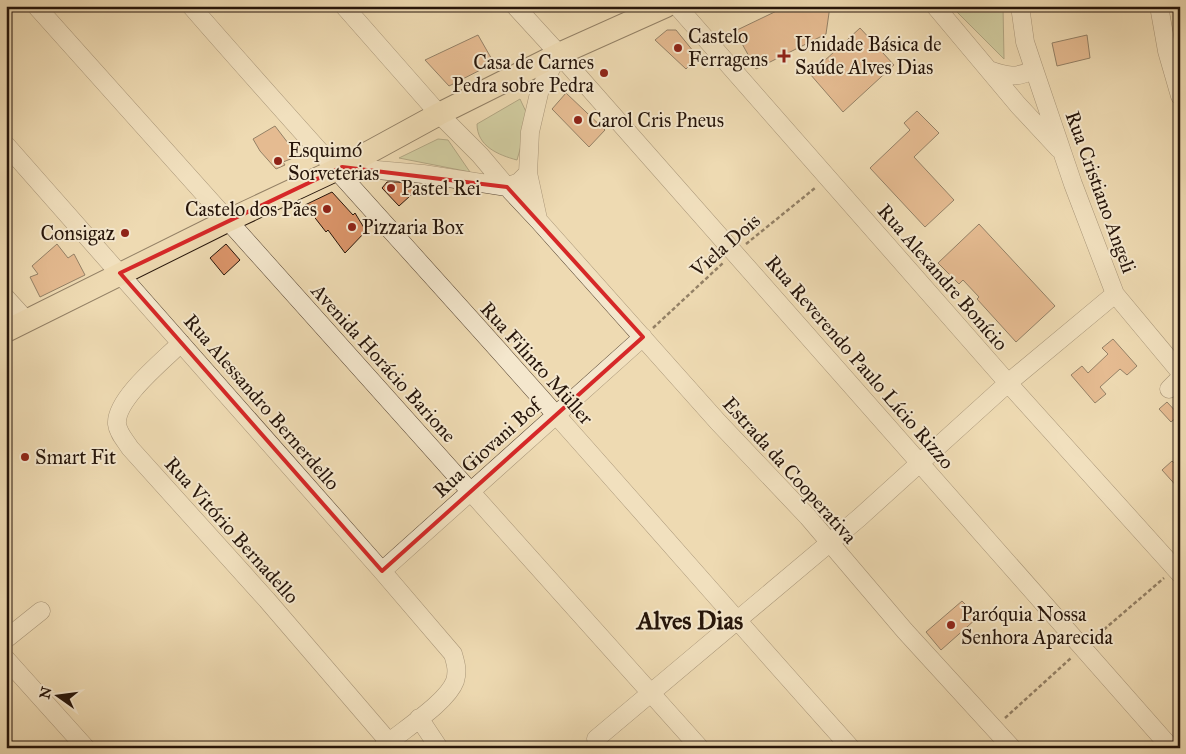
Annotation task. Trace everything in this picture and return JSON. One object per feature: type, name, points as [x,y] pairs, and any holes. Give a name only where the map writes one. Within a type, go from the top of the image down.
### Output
[{"type":"main road","points":[[6,331],[120,273],[338,168],[439,114],[559,54],[666,6]]},
{"type":"street","name":"Avenida Horácio Barione","points":[[36,6],[700,748]]},
{"type":"street","name":"Rua Filinto Müller","points":[[191,6],[338,168],[736,621],[851,748]]},
{"type":"street","name":"Rua Reverendo Paulo Lício Rizzo","points":[[515,6],[920,461],[1171,748]]},
{"type":"street","name":"Rua Alexandre Bonício","points":[[677,6],[1008,383],[1177,571]]},
{"type":"street","points":[[935,6],[1018,105],[1063,154]]},
{"type":"street","name":"Rua Cristiano Angeli","points":[[1020,6],[1025,42],[1063,154],[1115,294],[1180,372]]},
{"type":"street","points":[[1159,6],[1173,50],[1180,96]]},
{"type":"street","name":"Estrada da Cooperativa","points":[[345,7],[439,114],[480,155],[506,187],[538,220],[718,422],[808,517],[905,631],[1012,748]]},
{"type":"street","points":[[338,168],[423,174],[506,187],[519,182],[527,174],[534,107],[540,89],[559,54]]},
{"type":"street","points":[[989,70],[1006,76],[1022,76],[1034,69]]},
{"type":"street","name":"Rua Alessandro Bernerdello","points":[[6,145],[453,654],[457,670],[452,686],[444,698],[419,718]]},
{"type":"street","name":"Estrada da Cooperativa","points":[[480,155],[507,170],[527,174],[538,220]]},
{"type":"street","points":[[596,739],[828,542],[859,518],[1008,383],[1115,294]]},
{"type":"street","points":[[6,298],[27,321]]},
{"type":"street","name":"Rua Giovani Bof","points":[[382,571],[643,338]]},
{"type":"street","name":"Rua Vitório Bernadello","points":[[181,343],[128,395],[117,417],[117,426],[120,434],[130,448],[267,600],[386,745]]},
{"type":"street","points":[[6,639],[41,611]]},
{"type":"street","points":[[6,659],[86,748]]},
{"type":"street","points":[[386,745],[419,718],[439,748]]},
{"type":"path","name":"Viela Dois","points":[[643,338],[735,252],[828,178]]},
{"type":"path","points":[[994,727],[1082,648],[1177,571]]},
{"type":"highlighted area","points":[[342,167],[507,187],[643,337],[382,571],[120,273]]},
{"type":"green space","points":[[951,6],[1003,6],[1004,59]]},
{"type":"green space","points":[[520,99],[529,118],[517,160],[496,152],[485,144],[478,132],[477,124]]},
{"type":"green space","points":[[438,139],[448,140],[470,172],[399,158]]},
{"type":"building","points":[[787,6],[830,6],[826,34],[756,69],[735,31]]},
{"type":"building","points":[[860,28],[894,65],[843,112],[810,74]]},
{"type":"building","name":"Castelo Ferragens","points":[[667,30],[676,30],[698,57],[686,69],[655,40]]},
{"type":"building","points":[[478,35],[494,63],[449,86],[425,60]]},
{"type":"building","points":[[1087,35],[1090,58],[1057,66],[1052,43]]},
{"type":"building","name":"Carol Cris Pneus","points":[[566,93],[605,130],[589,147],[552,109]]},
{"type":"building","points":[[917,111],[939,133],[914,157],[954,200],[925,227],[870,168],[910,130],[904,123]]},
{"type":"building","points":[[275,126],[298,156],[283,162],[285,165],[276,169],[260,151],[253,139]]},
{"type":"building","points":[[387,182],[421,186],[399,206],[382,188]]},
{"type":"building","points":[[332,192],[353,215],[355,213],[366,231],[345,253],[328,230],[326,232],[305,205]]},
{"type":"building","points":[[979,224],[1055,306],[1016,342],[977,299],[979,297],[963,280],[959,284],[938,263]]},
{"type":"building","points":[[57,244],[68,258],[74,254],[85,275],[40,297],[30,277],[38,274],[32,266]]},
{"type":"building","points":[[226,244],[240,260],[224,275],[210,258]]},
{"type":"building","points":[[1113,339],[1137,366],[1127,375],[1120,369],[1100,387],[1106,394],[1095,403],[1071,375],[1082,366],[1088,373],[1108,354],[1102,348]]},
{"type":"building","points":[[1167,402],[1179,415],[1171,422],[1159,409]]},
{"type":"building","points":[[1172,461],[1180,469],[1180,490],[1162,470]]},
{"type":"building","name":"Paróquia Nossa Senhora Aparecida","points":[[962,601],[976,619],[941,650],[926,632]]},
{"type":"place","name":"Castelo Ferragens","points":[[678,48]]},
{"type":"place","name":"Unidade Básica de Saúde Alves Dias","points":[[784,56]]},
{"type":"place","name":"Casa de Carnes Pedra sobre Pedra","points":[[604,73]]},
{"type":"place","name":"Carol Cris Pneus","points":[[578,120]]},
{"type":"place","name":"Esquimó Sorveterias","points":[[278,161]]},
{"type":"place","name":"Pastel Rei","points":[[391,188]]},
{"type":"place","name":"Castelo dos Pães","points":[[327,209]]},
{"type":"place","name":"Pizzaria Box","points":[[352,227]]},
{"type":"place","name":"Consigaz","points":[[125,233]]},
{"type":"place","name":"Smart Fit","points":[[25,457]]},
{"type":"place","name":"Paróquia Nossa Senhora Aparecida","points":[[951,625]]},
{"type":"district","name":"Alves Dias","points":[[690,620]]}]
